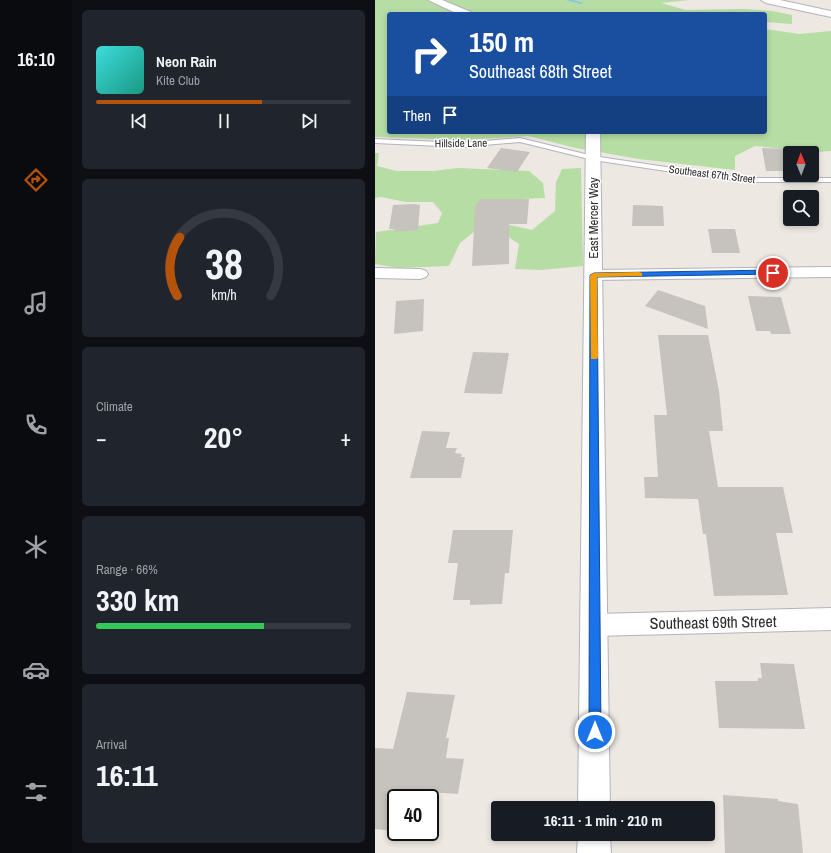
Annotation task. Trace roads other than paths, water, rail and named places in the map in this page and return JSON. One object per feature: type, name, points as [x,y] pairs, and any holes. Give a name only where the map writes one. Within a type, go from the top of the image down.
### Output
[{"type":"street","points":[[433,0],[462,12]]},
{"type":"street","points":[[765,0],[831,14]]},
{"type":"street","name":"East Mercer Way","points":[[593,134],[595,801]]},
{"type":"street","points":[[594,275],[831,272]]},
{"type":"street","points":[[375,274],[420,274]]},
{"type":"street","name":"Southeast 69th Street","points":[[595,625],[831,619]]},
{"type":"lane","name":"Hillside Lane","points":[[375,141],[462,145],[520,140],[593,158]]},
{"type":"lane","name":"Southeast 67th Street","points":[[593,158],[706,175],[755,180],[831,180]]},
{"type":"waterway","points":[[568,0],[581,3]]}]
